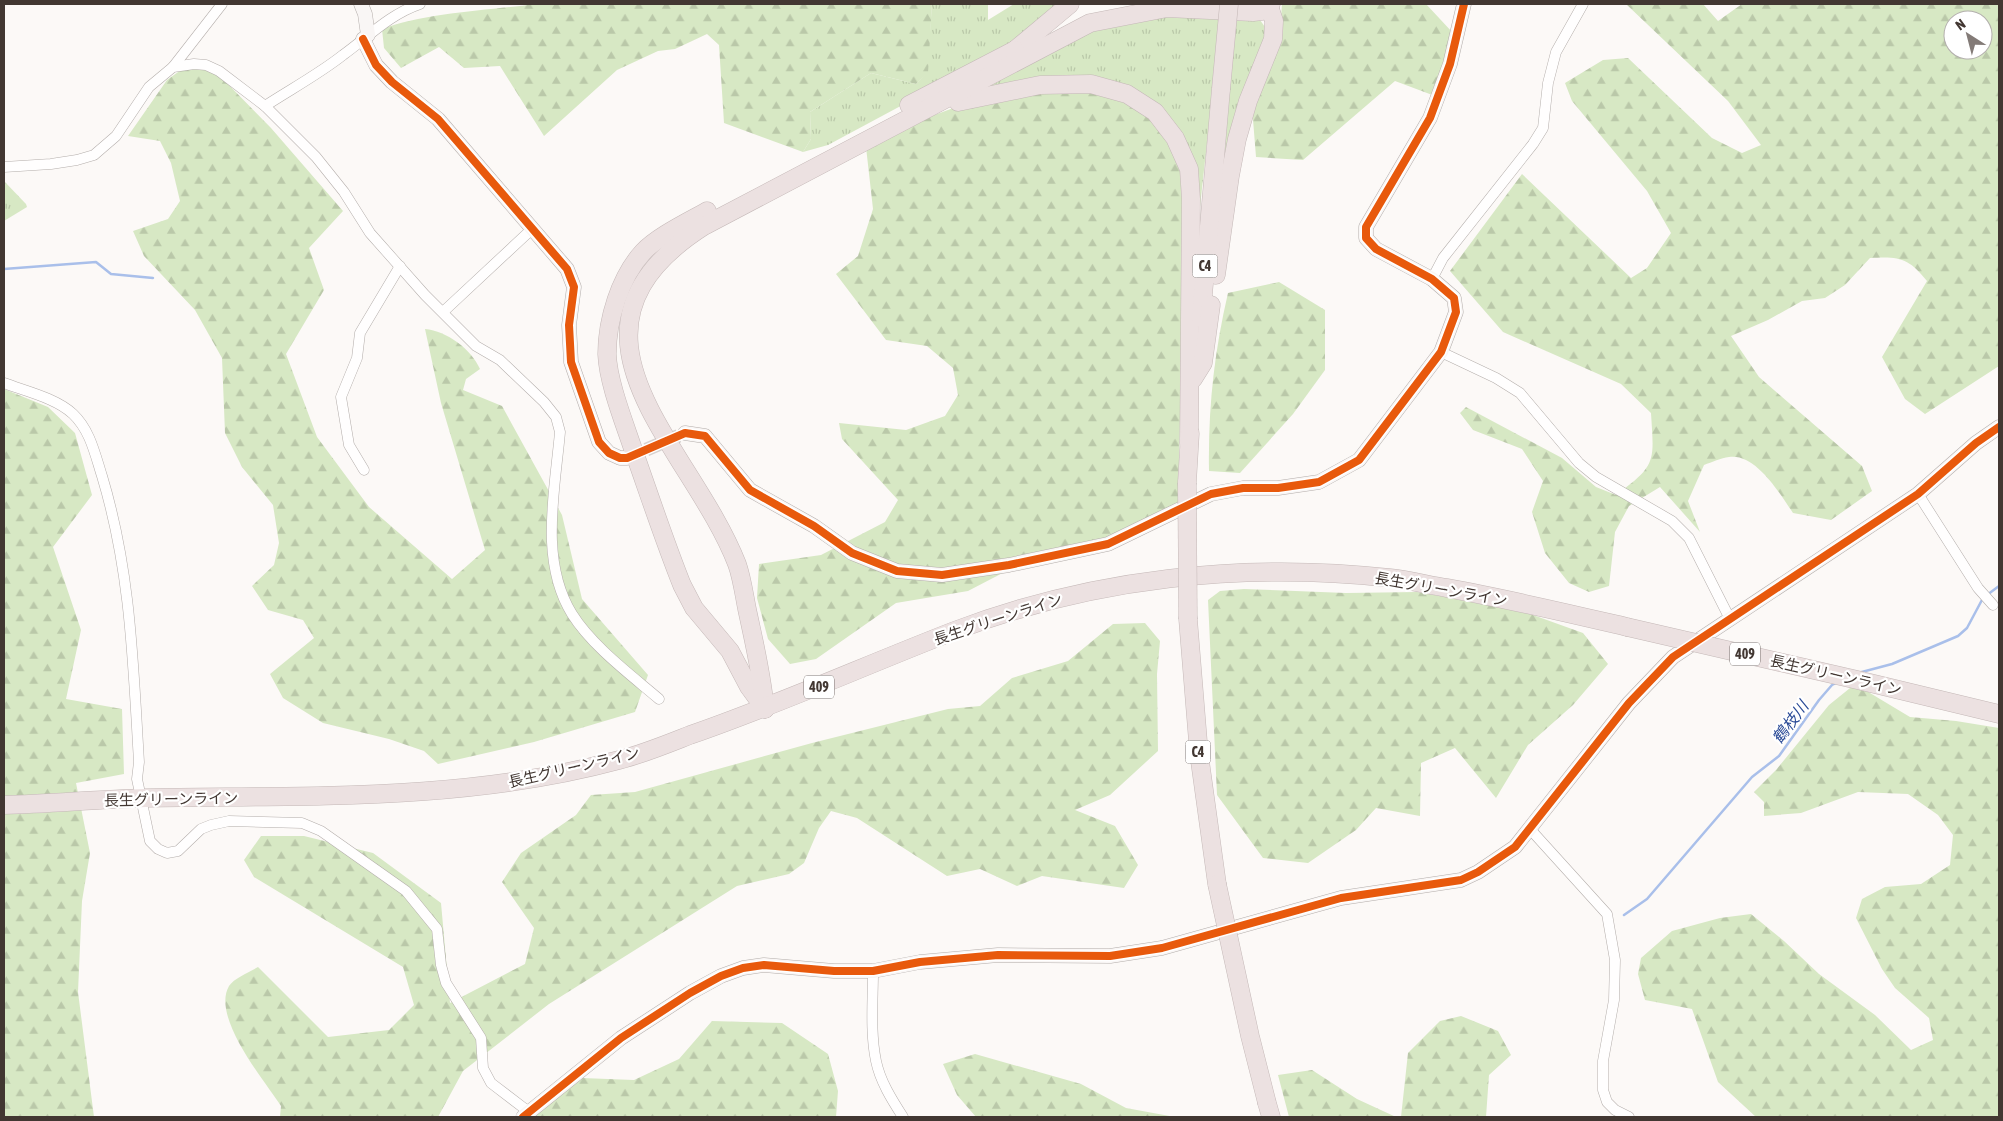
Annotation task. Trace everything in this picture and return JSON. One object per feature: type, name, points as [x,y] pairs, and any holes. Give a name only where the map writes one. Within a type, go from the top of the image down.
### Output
[{"type":"highway","points":[[1015,50],[1070,4]]},
{"type":"highway","points":[[765,709],[749,686],[730,651],[694,608],[668,549],[618,407],[607,355],[609,334],[617,298],[629,273],[644,251],[679,227],[1092,11],[1137,4]]},
{"type":"highway","name":"C4","points":[[1229,4],[1193,379],[1187,483],[1188,619],[1199,754],[1217,884],[1248,1027],[1269,1110]]},
{"type":"highway","points":[[765,709],[762,677],[737,565],[721,530],[644,399],[632,369],[629,352],[631,316],[641,289],[653,267],[677,244],[761,195],[1090,23],[1167,8],[1253,12],[1266,5],[1274,21],[1273,39],[1248,101],[1237,139],[1203,363],[1193,379]]},
{"type":"highway","points":[[920,113],[976,96],[1040,85],[1091,84],[1127,94],[1155,112],[1175,138],[1190,169],[1191,318],[1189,443]]},
{"type":"highway","name":"長生グリーンライン","points":[[4,805],[141,798],[348,796],[471,788],[529,780],[622,760],[765,709],[956,630],[1018,610],[1081,593],[1208,573],[1294,571],[1393,578],[1494,597],[1627,626],[1999,714]]},
{"type":"street","points":[[4,167],[51,164],[94,155],[116,136],[150,87],[173,67],[222,4]]},
{"type":"street","points":[[361,4],[365,14],[365,37],[376,65],[392,82],[438,119],[532,229],[558,256],[567,269],[574,287],[569,325],[571,362],[600,442],[609,453],[620,458],[627,458]]},
{"type":"street","points":[[265,106],[343,56],[365,37],[409,8],[420,4]]},
{"type":"street","points":[[685,432],[705,436],[750,490],[814,526],[852,553],[897,571],[942,575],[1108,544],[1212,494],[1243,488],[1278,488],[1319,482],[1359,460],[1441,352],[1456,312],[1454,298],[1432,280],[1376,249],[1366,238],[1366,227],[1430,118],[1450,64],[1464,4]]},
{"type":"street","points":[[1432,280],[1443,258],[1543,128],[1548,83],[1556,52],[1583,4]]},
{"type":"street","points":[[173,67],[194,64],[206,65],[233,80],[265,106],[316,157],[344,192],[370,233],[443,312],[476,346],[500,360],[544,402],[556,417],[560,432],[552,536],[553,554],[562,596],[573,615],[587,633],[629,673],[660,699]]},
{"type":"street","points":[[443,312],[532,229]]},
{"type":"street","points":[[364,470],[349,445],[342,397],[356,358],[360,333],[400,266]]},
{"type":"street","points":[[1441,352],[1496,378],[1520,393],[1531,403],[1579,463],[1596,477],[1672,521],[1689,538],[1730,619]]},
{"type":"street","points":[[4,383],[55,403],[72,414],[83,427],[94,451],[115,518],[127,583],[139,762],[138,779],[150,841],[158,849],[167,853],[178,850],[201,829],[211,824],[229,822],[302,823],[321,831],[406,891],[437,929],[446,983],[481,1038],[483,1068],[491,1083],[526,1114],[621,1038],[690,993],[721,976],[743,968],[764,965],[834,971],[873,970],[920,962],[998,954],[1110,956],[1162,948],[1341,898],[1461,880],[1478,872],[1515,846],[1629,703],[1673,657],[1918,494],[1976,443],[1999,427]]},
{"type":"street","points":[[1918,494],[1978,588],[1993,605]]},
{"type":"street","points":[[1530,829],[1606,914],[1615,960],[1614,1000],[1602,1082],[1607,1102],[1616,1114],[1629,1117]]},
{"type":"street","points":[[873,970],[872,1021],[876,1062],[884,1086],[903,1117]]},
{"type":"green space","points":[[536,4],[932,4],[928,73],[916,84],[871,73],[810,112],[811,139],[803,152],[724,123],[719,45],[707,34],[675,49],[658,51],[617,70],[544,136],[500,66],[464,68],[439,47],[401,68],[384,48],[382,29],[399,24],[417,19],[457,13]]},
{"type":"green space","points":[[932,4],[988,4],[988,20],[1014,4],[1061,4],[990,58],[828,145],[803,152],[811,139],[810,112],[871,73],[916,84],[927,73]]},
{"type":"green space","points":[[1282,4],[1426,4],[1453,33],[1435,96],[1395,81],[1303,160],[1256,157],[1252,107],[1281,18]]},
{"type":"green space","points":[[1626,4],[1703,4],[1718,21],[1742,4],[1999,4],[1999,366],[1925,414],[1905,399],[1882,357],[1927,281],[1915,267],[1903,260],[1896,258],[1870,258],[1845,285],[1825,298],[1802,301],[1768,320],[1731,336],[1759,377],[1862,466],[1872,491],[1831,520],[1793,513],[1766,476],[1749,461],[1739,457],[1716,460],[1704,465],[1688,501],[1700,532],[1660,487],[1629,506],[1615,532],[1609,586],[1589,592],[1569,583],[1545,553],[1532,512],[1543,481],[1522,449],[1473,430],[1460,413],[1466,407],[1562,458],[1596,487],[1616,495],[1646,469],[1650,461],[1653,442],[1651,413],[1621,384],[1503,332],[1450,271],[1522,174],[1631,278],[1647,268],[1671,233],[1647,191],[1572,101],[1565,83],[1603,60],[1628,58],[1712,138],[1742,153],[1761,145],[1728,101]]},
{"type":"green space","points":[[1221,15],[1197,234],[970,93],[1087,31],[1135,17]]},
{"type":"green space","points":[[1236,16],[1260,20],[1265,27],[1267,38],[1223,191],[1220,161]]},
{"type":"green space","points":[[192,62],[222,78],[271,128],[343,211],[309,248],[324,290],[286,354],[317,437],[369,507],[452,579],[485,550],[441,403],[425,329],[442,333],[464,348],[480,369],[466,379],[463,390],[502,406],[562,515],[582,599],[648,675],[635,712],[534,742],[438,764],[424,751],[389,739],[323,723],[283,698],[270,674],[314,638],[303,620],[268,610],[252,586],[274,565],[279,543],[273,505],[242,467],[225,433],[222,358],[195,310],[144,256],[133,231],[168,219],[180,201],[171,163],[160,141],[128,136],[167,80]]},
{"type":"green space","points":[[1041,91],[1110,93],[1156,121],[1182,168],[1184,241],[1178,506],[1112,538],[1039,554],[968,591],[896,603],[816,659],[790,664],[768,639],[757,598],[759,564],[821,555],[885,522],[898,500],[842,439],[839,423],[906,430],[945,416],[958,395],[953,368],[927,346],[886,340],[836,274],[858,256],[873,209],[866,147],[913,123],[956,107]]},
{"type":"green space","points":[[4,181],[27,207],[4,221]]},
{"type":"green space","points":[[1279,282],[1325,310],[1325,370],[1293,414],[1240,473],[1209,471],[1213,381],[1228,293]]},
{"type":"green space","points":[[4,389],[48,407],[75,433],[92,495],[53,547],[81,630],[66,699],[122,709],[124,774],[76,783],[90,853],[82,901],[78,992],[94,1117],[4,1117]]},
{"type":"green space","points":[[1244,589],[1346,593],[1417,592],[1516,609],[1583,633],[1608,664],[1573,705],[1528,745],[1496,798],[1455,748],[1421,763],[1420,816],[1376,808],[1356,830],[1308,863],[1263,858],[1217,795],[1208,600],[1220,591]]},
{"type":"green space","points":[[1145,623],[1160,641],[1157,674],[1158,751],[1110,795],[1075,810],[1115,826],[1138,865],[1124,888],[1042,876],[1017,886],[980,869],[947,876],[857,818],[831,811],[819,828],[804,863],[789,874],[737,886],[549,1004],[463,1071],[438,1117],[280,1117],[281,1106],[252,1065],[233,1031],[227,1014],[225,999],[229,986],[238,978],[258,967],[328,1037],[389,1030],[414,1005],[403,967],[254,877],[244,860],[261,836],[304,836],[373,853],[441,903],[450,1003],[525,964],[534,928],[502,882],[521,853],[576,815],[591,795],[635,792],[812,743],[948,709],[980,706],[1012,678],[1068,661],[1113,624]]},
{"type":"green space","points":[[1855,684],[1910,717],[1956,721],[1999,728],[1999,1117],[1756,1117],[1718,1082],[1692,1009],[1645,1000],[1638,974],[1641,958],[1672,931],[1720,918],[1751,914],[1784,941],[1819,974],[1875,1015],[1911,1050],[1933,1040],[1929,1018],[1895,988],[1882,969],[1856,918],[1862,899],[1885,887],[1921,884],[1950,865],[1953,835],[1938,815],[1908,794],[1858,792],[1801,813],[1764,816],[1764,802],[1754,792],[1776,770],[1829,705]]},
{"type":"green space","points":[[1461,1016],[1498,1031],[1511,1055],[1489,1075],[1486,1117],[1401,1117],[1408,1053],[1440,1021]]},
{"type":"green space","points":[[712,1021],[782,1023],[828,1054],[838,1091],[836,1117],[526,1117],[527,1109],[550,1086],[582,1078],[634,1080],[679,1059]]},
{"type":"green space","points":[[975,1054],[1081,1084],[1126,1108],[1175,1117],[976,1117],[957,1095],[943,1064]]},
{"type":"green space","points":[[1312,1070],[1357,1099],[1396,1117],[1289,1117],[1278,1075]]},
{"type":"waterway","points":[[4,269],[96,262],[111,274],[153,278]]},
{"type":"waterway","name":"鶴枝川","points":[[1987,595],[1999,586]]},
{"type":"waterway","name":"鶴枝川","points":[[1858,673],[1892,664],[1958,636],[1967,628],[1983,598]]},
{"type":"waterway","name":"鶴枝川","points":[[1624,915],[1647,899],[1752,777],[1779,756],[1819,700],[1832,685],[1838,682]]},
{"type":"tunnel","points":[[627,458],[685,433]]},
{"type":"cycle path","points":[[363,39],[376,65],[392,82],[438,119],[567,269],[574,287],[569,325],[571,362],[599,442],[609,453],[620,458],[627,458],[685,433],[705,436],[750,490],[814,526],[852,553],[897,571],[942,575],[1009,565],[1108,544],[1211,494],[1243,488],[1278,488],[1319,482],[1359,460],[1441,352],[1456,312],[1454,298],[1432,279],[1376,249],[1366,238],[1366,227],[1430,118],[1450,64],[1464,4]]},
{"type":"cycle path","points":[[523,1117],[621,1038],[690,993],[721,976],[743,968],[764,965],[834,971],[873,971],[920,962],[998,955],[1110,956],[1162,948],[1341,898],[1461,880],[1478,872],[1515,847],[1629,703],[1673,657],[1918,494],[1976,443],[1999,427]]}]
